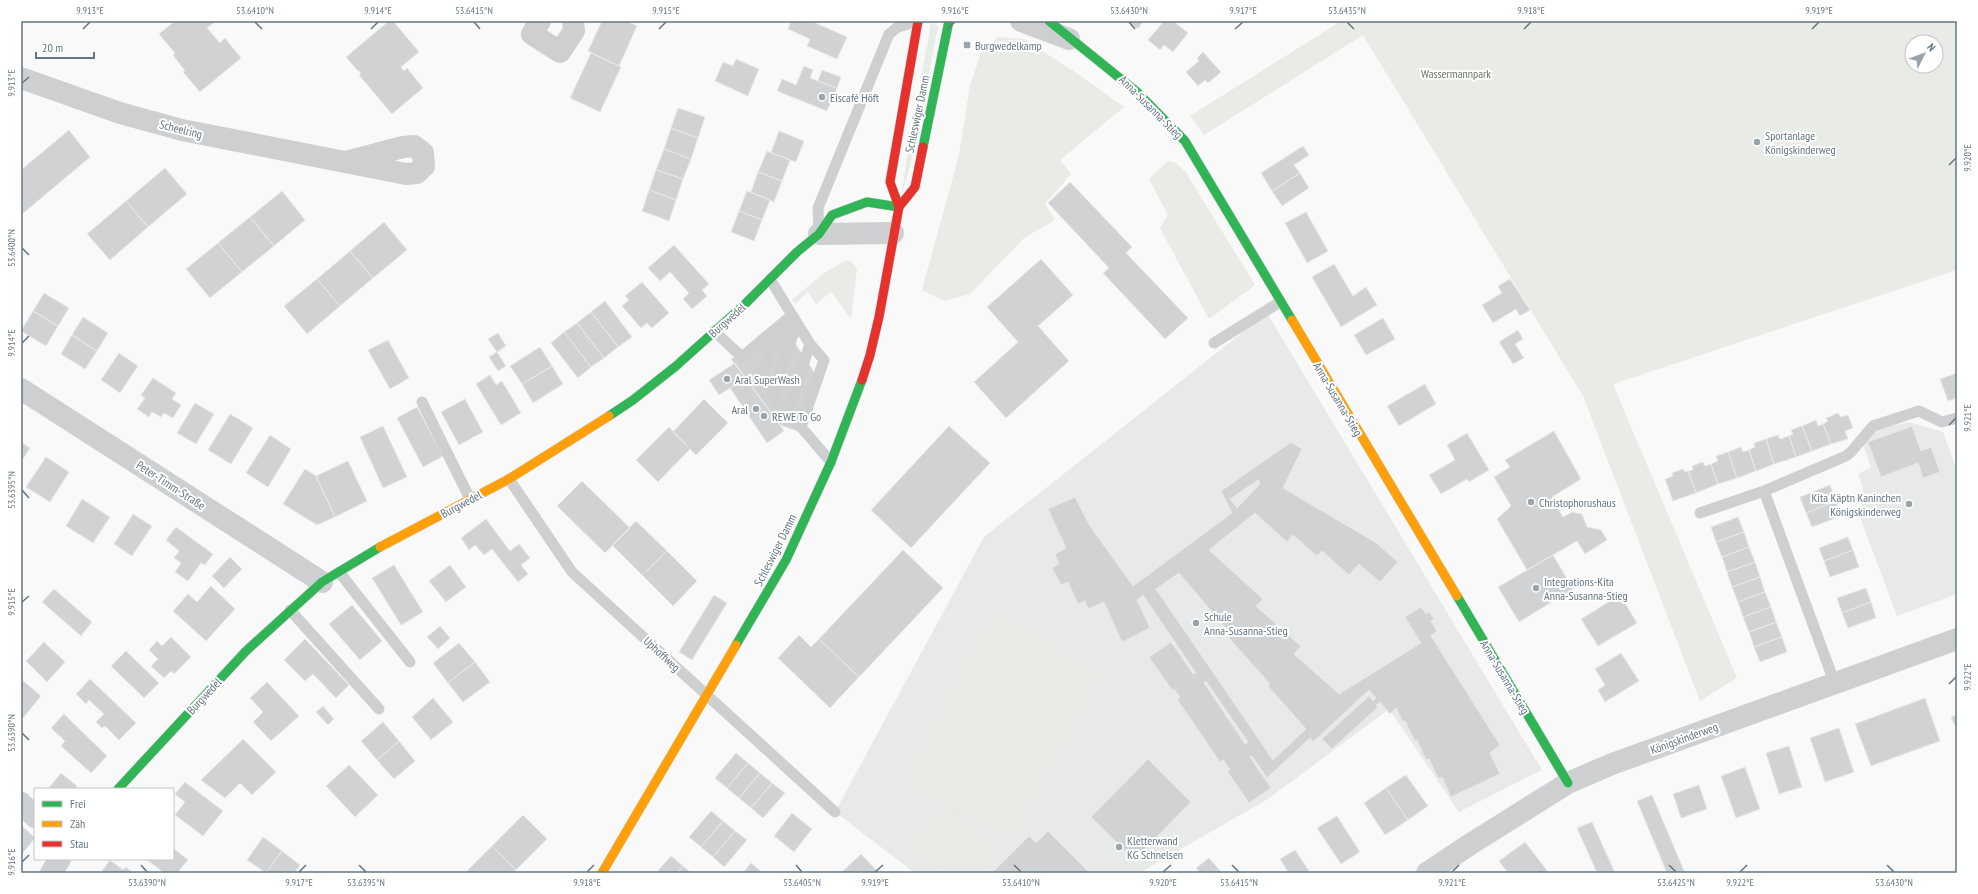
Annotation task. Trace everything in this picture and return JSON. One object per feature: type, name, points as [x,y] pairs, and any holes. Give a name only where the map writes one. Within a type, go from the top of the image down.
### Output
[{"type":"street","points":[[540,21],[532,34],[560,52],[574,31],[573,21]]},
{"type":"street","name":"Schleswiger Damm","points":[[899,207],[890,182],[918,21]]},
{"type":"street","name":"Schleswiger Damm","points":[[602,873],[786,560],[831,462],[858,392],[870,354],[879,317],[899,207],[915,187],[949,21]]},
{"type":"street","name":"Anna-Susanna-Stieg","points":[[1021,21],[1076,41]]},
{"type":"street","name":"Anna-Susanna-Stieg","points":[[1049,21],[1114,70],[1144,97],[1185,141],[1568,783]]},
{"type":"street","name":"Scheelring","points":[[21,78],[120,113],[182,130],[346,162]]},
{"type":"street","name":"Burgwedel","points":[[119,788],[246,651],[290,610],[331,577],[391,540],[509,479],[596,425],[633,400],[676,366],[819,234],[832,216],[867,202],[899,207]]},
{"type":"street","points":[[819,234],[894,233]]},
{"type":"street","name":"Peter-Timm-Straße","points":[[21,389],[331,577]]},
{"type":"street","name":"Königskinderweg","points":[[1428,873],[1469,845],[1568,783],[1612,764],[1957,639]]},
{"type":"street","points":[[21,802],[34,816]]},
{"type":"street","points":[[51,873],[59,860]]},
{"type":"lane","points":[[819,234],[818,208],[889,34],[898,27],[918,21]]},
{"type":"lane","points":[[770,279],[810,344],[824,360],[801,427]]},
{"type":"lane","points":[[1214,343],[1280,302]]},
{"type":"lane","points":[[794,319],[786,357],[772,397],[801,427],[831,462]]},
{"type":"lane","points":[[714,331],[742,357],[794,319]]},
{"type":"lane","points":[[761,374],[771,348],[785,334],[794,319]]},
{"type":"lane","points":[[787,414],[810,344]]},
{"type":"lane","points":[[750,350],[786,357]]},
{"type":"lane","points":[[422,402],[470,499]]},
{"type":"lane","points":[[1700,513],[1764,491],[1846,456],[1873,426],[1919,411],[1942,422],[1957,418]]},
{"type":"lane","name":"Uphoffweg","points":[[509,479],[572,572],[836,812]]},
{"type":"lane","points":[[1764,491],[1835,684]]},
{"type":"lane","points":[[331,577],[410,662]]},
{"type":"lane","points":[[290,610],[379,709]]},
{"type":"shaded area","name":"Schule Anna-Susanna-Stieg","points":[[1267,313],[1542,770],[1459,812],[1389,709],[1268,799],[1139,873],[915,873],[835,812],[984,537]]},
{"type":"shaded area","name":"Kita Käptn Kaninchen Königskinderweg","points":[[1909,422],[1943,432],[1957,471],[1957,594],[1897,616],[1861,520],[1863,487],[1858,474],[1871,467],[1863,445],[1869,431]]},
{"type":"green space","name":"Sportanlage Königskinderweg","points":[[1341,21],[1957,21],[1957,270],[1613,384],[1737,678],[1700,701],[1583,396],[1363,35],[1204,135],[1190,116]]},
{"type":"green space","points":[[931,23],[938,26],[914,151],[901,198],[908,150]]},
{"type":"green space","points":[[998,37],[1024,39],[1078,74],[1124,107],[1060,160],[1071,174],[1045,204],[1055,220],[1024,238],[970,294],[944,301],[922,290],[959,155],[970,85],[982,50]]},
{"type":"green space","points":[[1168,161],[1176,163],[1185,171],[1255,285],[1209,319],[1160,228],[1168,215],[1149,179]]},
{"type":"green space","points":[[847,260],[852,262],[857,269],[851,319],[831,292],[816,304],[808,292],[795,304],[792,299],[827,271]]},
{"type":"green space","points":[[993,614],[1100,672],[1011,839],[903,782]]},
{"type":"green space","points":[[947,807],[1001,859],[988,873],[941,873],[911,845]]},
{"type":"building","points":[[175,21],[216,21],[207,28],[220,43],[225,38],[241,58],[200,92],[183,72],[185,71],[173,55],[175,53],[159,34]]},
{"type":"building","points":[[389,21],[393,21],[419,52],[401,67],[404,71],[407,68],[423,88],[392,114],[359,75],[361,73],[346,57]]},
{"type":"building","points":[[602,21],[627,21],[637,26],[619,66],[588,51]]},
{"type":"building","points":[[791,21],[811,21],[847,37],[837,59],[807,46],[810,39],[788,29]]},
{"type":"building","points":[[1127,21],[1143,21],[1138,29]]},
{"type":"building","points":[[1164,21],[1173,21],[1188,33],[1173,52],[1164,45],[1160,50],[1148,40]]},
{"type":"building","points":[[1203,52],[1221,72],[1208,83],[1205,80],[1198,86],[1186,72],[1199,61],[1197,58]]},
{"type":"building","points":[[591,53],[621,67],[600,112],[570,98]]},
{"type":"building","points":[[736,59],[759,69],[748,96],[715,81],[723,62],[733,66]]},
{"type":"building","points":[[804,66],[813,70],[810,78],[837,88],[827,111],[777,91],[782,79],[796,85]]},
{"type":"building","points":[[822,70],[841,77],[837,88],[818,81]]},
{"type":"building","points":[[678,108],[705,117],[698,138],[671,128]]},
{"type":"building","points":[[671,128],[698,138],[691,159],[664,149]]},
{"type":"building","points":[[69,130],[90,157],[21,215],[21,170]]},
{"type":"building","points":[[779,131],[804,141],[796,162],[771,153]]},
{"type":"building","points":[[1303,146],[1309,155],[1294,165],[1300,173],[1272,191],[1261,173]]},
{"type":"building","points":[[664,149],[691,159],[683,179],[656,170]]},
{"type":"building","points":[[767,151],[790,160],[782,181],[758,172]]},
{"type":"building","points":[[165,168],[187,194],[148,227],[126,201]]},
{"type":"building","points":[[656,170],[683,179],[676,200],[649,190]]},
{"type":"building","points":[[758,172],[782,181],[774,202],[751,192]]},
{"type":"building","points":[[1300,173],[1309,188],[1282,206],[1272,191]]},
{"type":"building","points":[[1070,182],[1132,247],[1126,253],[1188,318],[1165,339],[1103,273],[1109,268],[1048,203]]},
{"type":"building","points":[[649,190],[676,200],[669,221],[642,211]]},
{"type":"building","points":[[282,191],[305,220],[274,246],[250,217]]},
{"type":"building","points":[[747,191],[770,200],[762,220],[739,211]]},
{"type":"building","points":[[126,201],[148,227],[110,260],[87,234]]},
{"type":"building","points":[[739,211],[762,220],[754,241],[731,232]]},
{"type":"building","points":[[1306,212],[1328,251],[1307,263],[1285,223]]},
{"type":"building","points":[[250,217],[274,246],[242,272],[218,243]]},
{"type":"building","points":[[384,222],[407,250],[373,278],[350,251]]},
{"type":"building","points":[[218,243],[242,272],[210,298],[186,269]]},
{"type":"building","points":[[674,245],[709,284],[702,290],[707,296],[692,309],[683,299],[689,293],[670,272],[660,281],[648,268]]},
{"type":"building","points":[[350,251],[373,278],[340,306],[317,279]]},
{"type":"building","points":[[1041,259],[1073,295],[1038,326],[1069,361],[1006,418],[974,382],[1018,342],[987,307]]},
{"type":"building","points":[[1334,264],[1353,296],[1366,287],[1377,305],[1341,327],[1312,277]]},
{"type":"building","points":[[317,279],[340,306],[307,334],[284,306]]},
{"type":"building","points":[[1510,279],[1530,310],[1520,316],[1516,309],[1493,323],[1482,305],[1502,293],[1498,286]]},
{"type":"building","points":[[642,282],[669,313],[652,328],[647,323],[641,328],[622,306],[629,300],[625,296]]},
{"type":"building","points":[[44,293],[69,308],[58,326],[33,311]]},
{"type":"building","points":[[605,301],[632,337],[618,347],[591,312]]},
{"type":"building","points":[[33,311],[58,326],[46,346],[21,331]]},
{"type":"building","points":[[591,312],[618,347],[604,358],[577,323]]},
{"type":"building","points":[[83,317],[108,333],[97,351],[72,335]]},
{"type":"building","points":[[1383,318],[1395,339],[1366,355],[1354,335]]},
{"type":"building","points":[[577,323],[604,358],[591,367],[564,332]]},
{"type":"building","points":[[783,325],[816,375],[797,431],[780,425],[731,359]]},
{"type":"building","points":[[1518,330],[1523,339],[1515,344],[1524,358],[1513,364],[1499,342]]},
{"type":"building","points":[[564,332],[591,367],[578,378],[551,343]]},
{"type":"building","points":[[498,333],[506,346],[497,352],[488,339]]},
{"type":"building","points":[[72,335],[97,351],[85,369],[61,354]]},
{"type":"building","points":[[388,340],[409,378],[390,389],[368,350]]},
{"type":"building","points":[[540,347],[552,366],[522,384],[510,366]]},
{"type":"building","points":[[497,352],[506,366],[498,371],[489,357]]},
{"type":"building","points":[[119,353],[138,366],[120,393],[101,380]]},
{"type":"building","name":"Aral SuperWash","points":[[735,363],[746,378],[719,395],[709,380]]},
{"type":"building","points":[[552,366],[563,384],[533,403],[522,384]]},
{"type":"building","points":[[1957,373],[1957,398],[1948,401],[1940,379]]},
{"type":"building","points":[[490,375],[496,385],[502,381],[521,413],[501,425],[476,384]]},
{"type":"building","points":[[153,378],[176,393],[172,399],[181,405],[173,418],[164,413],[161,417],[152,412],[149,417],[137,409],[145,398],[141,395]]},
{"type":"building","name":"Aral","points":[[746,378],[784,431],[767,443],[730,388]]},
{"type":"building","points":[[1425,384],[1436,404],[1399,426],[1387,406]]},
{"type":"building","points":[[465,399],[483,432],[459,445],[441,412]]},
{"type":"building","points":[[704,399],[728,423],[696,455],[673,432]]},
{"type":"building","points":[[195,403],[214,414],[196,444],[177,433]]},
{"type":"building","points":[[417,407],[443,456],[423,467],[397,418]]},
{"type":"building","points":[[1838,413],[1841,417],[1848,415],[1853,428],[1845,431],[1848,439],[1831,444],[1823,424],[1828,421],[1826,418]]},
{"type":"building","points":[[230,414],[253,428],[231,464],[208,450]]},
{"type":"building","points":[[1816,420],[1818,426],[1823,424],[1831,444],[1812,451],[1802,426]]},
{"type":"building","points":[[383,426],[407,477],[383,488],[360,437]]},
{"type":"building","points":[[949,426],[990,463],[911,548],[871,510]]},
{"type":"building","points":[[1802,426],[1812,451],[1796,457],[1789,436],[1793,434],[1791,430]]},
{"type":"building","points":[[1912,426],[1921,451],[1931,447],[1940,472],[1923,478],[1918,463],[1881,477],[1868,442]]},
{"type":"building","points":[[669,427],[690,449],[658,482],[636,460]]},
{"type":"building","name":"Christophorushaus","points":[[1554,431],[1581,479],[1552,497],[1563,517],[1572,512],[1582,514],[1587,527],[1601,530],[1607,540],[1585,554],[1577,541],[1527,570],[1497,519],[1511,506],[1494,477],[1510,467],[1505,460]]},
{"type":"building","points":[[1467,433],[1489,470],[1469,482],[1467,479],[1441,494],[1429,475],[1455,460],[1447,445]]},
{"type":"building","points":[[270,435],[291,449],[268,487],[246,473]]},
{"type":"building","points":[[1778,435],[1780,439],[1789,436],[1796,457],[1774,464],[1766,439]]},
{"type":"building","points":[[1766,439],[1774,464],[1756,471],[1749,450],[1755,447],[1754,443]]},
{"type":"building","points":[[21,442],[30,448],[21,462]]},
{"type":"building","points":[[1291,442],[1302,449],[1283,488],[1375,542],[1398,562],[1380,582],[1359,564],[1349,575],[1322,551],[1317,556],[1293,535],[1287,542],[1255,513],[1209,550],[1263,599],[1256,606],[1301,646],[1294,654],[1339,694],[1421,643],[1405,617],[1421,607],[1426,614],[1429,611],[1434,619],[1431,621],[1437,631],[1431,636],[1500,745],[1490,753],[1500,774],[1451,797],[1442,777],[1438,778],[1429,759],[1426,760],[1417,740],[1415,741],[1405,721],[1403,722],[1396,708],[1390,714],[1380,702],[1376,705],[1378,707],[1332,749],[1322,739],[1369,696],[1373,701],[1376,698],[1369,690],[1313,742],[1310,738],[1267,778],[1252,756],[1250,757],[1271,788],[1249,803],[1227,771],[1230,770],[1223,760],[1220,762],[1177,699],[1180,697],[1174,689],[1172,690],[1149,657],[1171,642],[1193,674],[1196,673],[1143,595],[1137,600],[1150,628],[1122,642],[1104,602],[1088,609],[1085,601],[1078,604],[1068,582],[1061,585],[1052,568],[1059,564],[1055,554],[1066,548],[1048,509],[1075,497],[1090,526],[1133,586],[1232,513],[1221,491]],"holes":[[[1258,480],[1260,484],[1237,508],[1230,499]],[[1179,573],[1232,635],[1229,638],[1270,684],[1268,686],[1306,729],[1273,760],[1156,589]],[[1206,681],[1248,742],[1245,744],[1204,683]]]},
{"type":"building","points":[[1741,447],[1743,452],[1749,450],[1756,471],[1737,478],[1728,452]]},
{"type":"building","points":[[1728,452],[1737,478],[1718,484],[1711,464],[1718,461],[1716,456]]},
{"type":"building","points":[[46,457],[69,472],[50,502],[26,487]]},
{"type":"building","points":[[348,461],[367,501],[335,517],[316,476]]},
{"type":"building","points":[[1703,462],[1705,466],[1711,464],[1718,484],[1696,493],[1688,471],[1693,470],[1692,466]]},
{"type":"building","points":[[305,469],[316,476],[335,517],[317,525],[283,504]]},
{"type":"building","points":[[1683,469],[1685,472],[1688,471],[1696,493],[1673,501],[1665,479],[1673,476],[1672,473]]},
{"type":"building","points":[[582,481],[630,528],[605,553],[557,506]]},
{"type":"building","points":[[1830,485],[1836,501],[1806,513],[1800,497]]},
{"type":"building","points":[[82,499],[110,517],[93,543],[66,526]]},
{"type":"building","points":[[1836,501],[1841,516],[1812,527],[1806,513]]},
{"type":"building","points":[[133,514],[152,526],[132,556],[114,544]]},
{"type":"building","points":[[1738,517],[1744,532],[1716,542],[1711,527]]},
{"type":"building","points":[[486,519],[510,551],[519,544],[530,558],[521,565],[528,574],[518,582],[492,549],[484,555],[475,545],[469,550],[461,538]]},
{"type":"building","points":[[636,521],[667,551],[642,575],[612,545]]},
{"type":"building","points":[[176,527],[213,554],[205,565],[201,563],[188,581],[175,572],[181,563],[174,558],[179,551],[166,540]]},
{"type":"building","points":[[1744,532],[1749,547],[1722,557],[1716,542]]},
{"type":"building","points":[[1848,537],[1853,550],[1824,561],[1819,548]]},
{"type":"building","points":[[1749,547],[1755,562],[1727,572],[1722,557]]},
{"type":"building","points":[[903,550],[943,588],[859,677],[819,639]]},
{"type":"building","points":[[1853,550],[1859,567],[1830,577],[1824,561]]},
{"type":"building","points":[[667,551],[697,581],[673,606],[642,575]]},
{"type":"building","name":"Integrations-Kita Anna-Susanna-Stieg","points":[[1553,555],[1573,589],[1519,622],[1498,587]]},
{"type":"building","points":[[230,557],[242,569],[224,588],[212,576]]},
{"type":"building","points":[[1755,562],[1760,577],[1732,587],[1727,572]]},
{"type":"building","points":[[394,565],[423,612],[401,625],[372,578]]},
{"type":"building","points":[[450,565],[466,587],[446,602],[429,581]]},
{"type":"building","points":[[1760,577],[1765,592],[1738,602],[1732,587]]},
{"type":"building","points":[[211,586],[235,609],[206,641],[173,611],[188,594],[197,602]]},
{"type":"building","points":[[1866,588],[1871,602],[1842,613],[1837,598]]},
{"type":"building","points":[[54,589],[92,622],[81,636],[42,602]]},
{"type":"building","points":[[1765,592],[1771,607],[1743,617],[1738,602]]},
{"type":"building","points":[[714,595],[727,603],[692,660],[679,652]]},
{"type":"building","points":[[1620,595],[1637,623],[1598,646],[1581,619]]},
{"type":"building","points":[[1871,602],[1876,618],[1848,628],[1842,613]]},
{"type":"building","points":[[352,605],[382,641],[360,660],[329,624]]},
{"type":"building","points":[[1771,607],[1776,622],[1749,632],[1743,617]]},
{"type":"building","points":[[1776,622],[1782,637],[1754,647],[1749,632]]},
{"type":"building","points":[[440,626],[450,638],[438,649],[427,637]]},
{"type":"building","points":[[799,635],[811,647],[819,639],[859,677],[830,708],[778,658]]},
{"type":"building","points":[[171,637],[191,657],[174,674],[171,671],[164,678],[151,666],[158,659],[149,650],[157,641],[162,646]]},
{"type":"building","points":[[1782,637],[1787,652],[1760,662],[1754,647]]},
{"type":"building","points":[[305,639],[349,685],[336,698],[313,674],[305,681],[284,660]]},
{"type":"building","points":[[44,642],[65,662],[47,682],[26,661]]},
{"type":"building","points":[[459,643],[475,662],[448,683],[433,663]]},
{"type":"building","points":[[126,651],[159,683],[144,698],[111,666]]},
{"type":"building","points":[[1621,653],[1639,681],[1605,702],[1598,690],[1605,685],[1595,669]]},
{"type":"building","points":[[475,662],[490,682],[463,702],[448,683]]},
{"type":"building","points":[[21,679],[41,696],[23,718],[21,716]]},
{"type":"building","points":[[90,679],[136,723],[119,740],[105,726],[102,728],[96,722],[104,714],[89,700],[86,704],[76,694]]},
{"type":"building","points":[[267,682],[299,716],[271,741],[253,722],[263,712],[250,698]]},
{"type":"building","points":[[433,698],[453,722],[431,740],[412,717]]},
{"type":"building","points":[[1925,698],[1940,741],[1871,766],[1855,724]]},
{"type":"building","points":[[323,706],[334,719],[328,725],[316,712]]},
{"type":"building","points":[[64,714],[107,756],[91,773],[61,746],[65,741],[51,728]]},
{"type":"building","points":[[1957,715],[1957,730],[1951,717]]},
{"type":"building","points":[[383,722],[399,741],[377,760],[361,741]]},
{"type":"building","points":[[1839,728],[1854,772],[1825,782],[1810,738]]},
{"type":"building","points":[[243,739],[276,772],[252,795],[240,783],[225,798],[201,780]]},
{"type":"building","points":[[399,741],[415,761],[394,779],[377,760]]},
{"type":"building","points":[[1789,746],[1802,787],[1779,794],[1766,753]]},
{"type":"building","points":[[736,753],[748,763],[727,788],[715,778]]},
{"type":"building","points":[[1148,759],[1191,802],[1134,860],[1091,817]]},
{"type":"building","points":[[748,763],[760,773],[739,798],[727,788]]},
{"type":"building","points":[[349,765],[378,795],[355,817],[326,786]]},
{"type":"building","points":[[1745,767],[1760,809],[1736,818],[1721,776]]},
{"type":"building","points":[[61,773],[77,786],[76,788],[49,788]]},
{"type":"building","points":[[760,773],[772,783],[751,808],[739,798]]},
{"type":"building","points":[[1406,775],[1428,806],[1408,820],[1386,788]]},
{"type":"building","points":[[185,782],[223,811],[203,836],[175,815],[185,802],[175,794]]},
{"type":"building","points":[[772,783],[785,793],[763,818],[751,808]]},
{"type":"building","points":[[1699,785],[1707,809],[1681,818],[1673,794]]},
{"type":"building","points":[[1386,788],[1408,820],[1385,835],[1364,803]]},
{"type":"building","points":[[1652,795],[1685,873],[1667,873],[1637,801]]},
{"type":"building","points":[[711,811],[723,821],[701,847],[689,837]]},
{"type":"building","points":[[792,813],[812,829],[794,852],[774,836]]},
{"type":"building","points":[[523,815],[547,839],[516,870],[492,846]]},
{"type":"building","points":[[1337,816],[1360,852],[1341,864],[1317,828]]},
{"type":"building","points":[[723,821],[735,831],[713,857],[701,847]]},
{"type":"building","points":[[1592,822],[1615,873],[1597,873],[1577,828]]},
{"type":"building","points":[[21,825],[34,837],[34,839],[21,855]]},
{"type":"building","points":[[735,831],[747,840],[724,867],[713,857]]},
{"type":"building","points":[[1048,831],[1090,873],[992,873],[1029,836],[1036,843]]},
{"type":"building","points":[[263,837],[282,851],[266,873],[247,860]]},
{"type":"building","points":[[1525,842],[1549,873],[1508,873],[1499,861]]},
{"type":"building","points":[[492,846],[516,870],[513,873],[465,873]]},
{"type":"building","points":[[174,849],[188,860],[177,873],[164,873],[147,860],[174,860]]},
{"type":"building","points":[[1295,850],[1309,871],[1306,873],[1286,873],[1288,872],[1280,859]]},
{"type":"building","points":[[282,851],[300,865],[294,873],[266,873]]},
{"type":"building","points":[[861,854],[879,873],[841,873]]},
{"type":"building","points":[[671,856],[683,866],[677,873],[656,873]]},
{"type":"building","points":[[1209,858],[1222,873],[1200,873],[1196,868]]},
{"type":"building","points":[[110,860],[123,870],[126,867],[133,873],[105,873],[102,871]]},
{"type":"building","points":[[751,863],[763,873],[743,873]]},
{"type":"building","points":[[683,866],[691,873],[677,873]]},
{"type":"traffic: fast","points":[[923,147],[949,21]]},
{"type":"traffic: fast","points":[[1049,21],[1137,92],[1185,141],[1292,320]]},
{"type":"traffic: fast","points":[[609,416],[633,400],[676,366],[745,304],[797,252],[819,234],[832,215],[867,202],[899,207]]},
{"type":"traffic: fast","points":[[736,645],[786,560],[831,462],[862,380]]},
{"type":"traffic: fast","points":[[119,788],[246,651],[322,582],[380,547]]},
{"type":"traffic: fast","points":[[1457,596],[1568,783]]},
{"type":"traffic: slow","points":[[1292,320],[1457,596]]},
{"type":"traffic: slow","points":[[380,547],[509,479],[609,416]]},
{"type":"traffic: slow","points":[[602,873],[736,645]]},
{"type":"traffic: jam","points":[[899,207],[890,182],[918,21]]},
{"type":"traffic: jam","points":[[862,380],[870,355],[879,317],[899,207],[915,187],[923,147]]},
{"type":"place","name":"Burgwedelkamp","points":[[967,45]]},
{"type":"place","name":"Eiscafé Höft","points":[[822,97]]},
{"type":"place","name":"Sportanlage Königskinderweg","points":[[1757,142]]},
{"type":"place","name":"Aral SuperWash","points":[[727,379]]},
{"type":"place","name":"Aral","points":[[756,409]]},
{"type":"place","name":"REWE To Go","points":[[764,416]]},
{"type":"place","name":"Christophorushaus","points":[[1531,502]]},
{"type":"place","name":"Kita Käptn Kaninchen Königskinderweg","points":[[1909,504]]},
{"type":"place","name":"Integrations-Kita Anna-Susanna-Stieg","points":[[1536,588]]},
{"type":"place","name":"Schule Anna-Susanna-Stieg","points":[[1196,623]]},
{"type":"place","name":"Kletterwand KG Schnelsen","points":[[1119,847]]},
{"type":"park label","name":"Wassermannpark","points":[[1456,73]]}]
